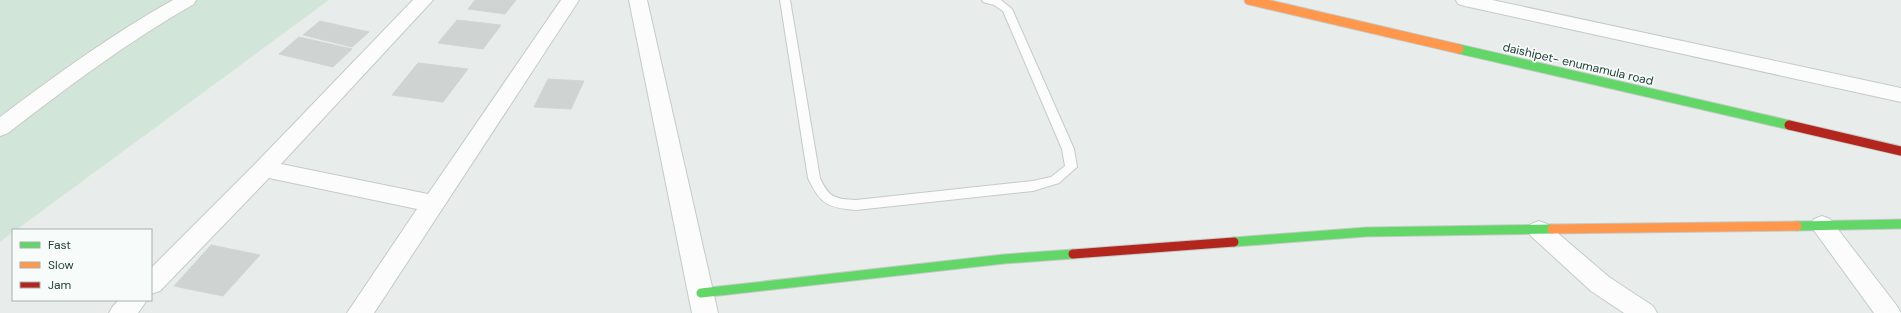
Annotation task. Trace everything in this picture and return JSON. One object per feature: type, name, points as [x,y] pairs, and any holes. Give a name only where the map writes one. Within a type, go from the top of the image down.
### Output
[{"type":"street","points":[[0,128],[83,65],[142,26],[188,0]]},
{"type":"street","points":[[152,283],[424,0]]},
{"type":"street","points":[[360,313],[570,0]]},
{"type":"street","points":[[638,0],[703,303],[1027,257],[1366,232],[1901,224]]},
{"type":"street","name":"daishipet- enumamula road","points":[[1249,0],[1901,151]]},
{"type":"street","points":[[1465,0],[1901,95]]},
{"type":"street","points":[[264,168],[434,204]]},
{"type":"street","points":[[1822,225],[1888,313]]},
{"type":"street","points":[[1539,230],[1600,284],[1644,313]]},
{"type":"street","points":[[122,313],[134,301]]},
{"type":"lane","points":[[785,0],[814,178],[819,191],[832,204],[856,205],[1033,186],[1055,180],[1071,167],[1068,149],[1007,9],[997,2],[987,0]]},
{"type":"green space","points":[[0,0],[329,0],[17,229],[12,229],[12,233],[0,242]]},
{"type":"building","points":[[475,0],[516,0],[505,14],[468,9]]},
{"type":"building","points":[[457,20],[501,25],[483,49],[438,43]]},
{"type":"building","points":[[320,21],[369,32],[352,47],[303,35]]},
{"type":"building","points":[[299,37],[352,49],[333,67],[279,54]]},
{"type":"building","points":[[418,63],[468,69],[443,102],[392,95]]},
{"type":"building","points":[[548,79],[584,81],[571,109],[534,107]]},
{"type":"building","points":[[211,245],[260,255],[223,296],[174,286]]},
{"type":"traffic: fast","points":[[1459,49],[1789,125]]},
{"type":"traffic: fast","points":[[1797,226],[1901,224]]},
{"type":"traffic: fast","points":[[1234,242],[1366,232],[1552,229]]},
{"type":"traffic: fast","points":[[701,293],[1004,259],[1073,254]]},
{"type":"traffic: slow","points":[[1249,0],[1459,49]]},
{"type":"traffic: slow","points":[[1552,229],[1797,226]]},
{"type":"traffic: jam","points":[[1789,125],[1901,151]]},
{"type":"traffic: jam","points":[[1073,254],[1234,242]]}]
